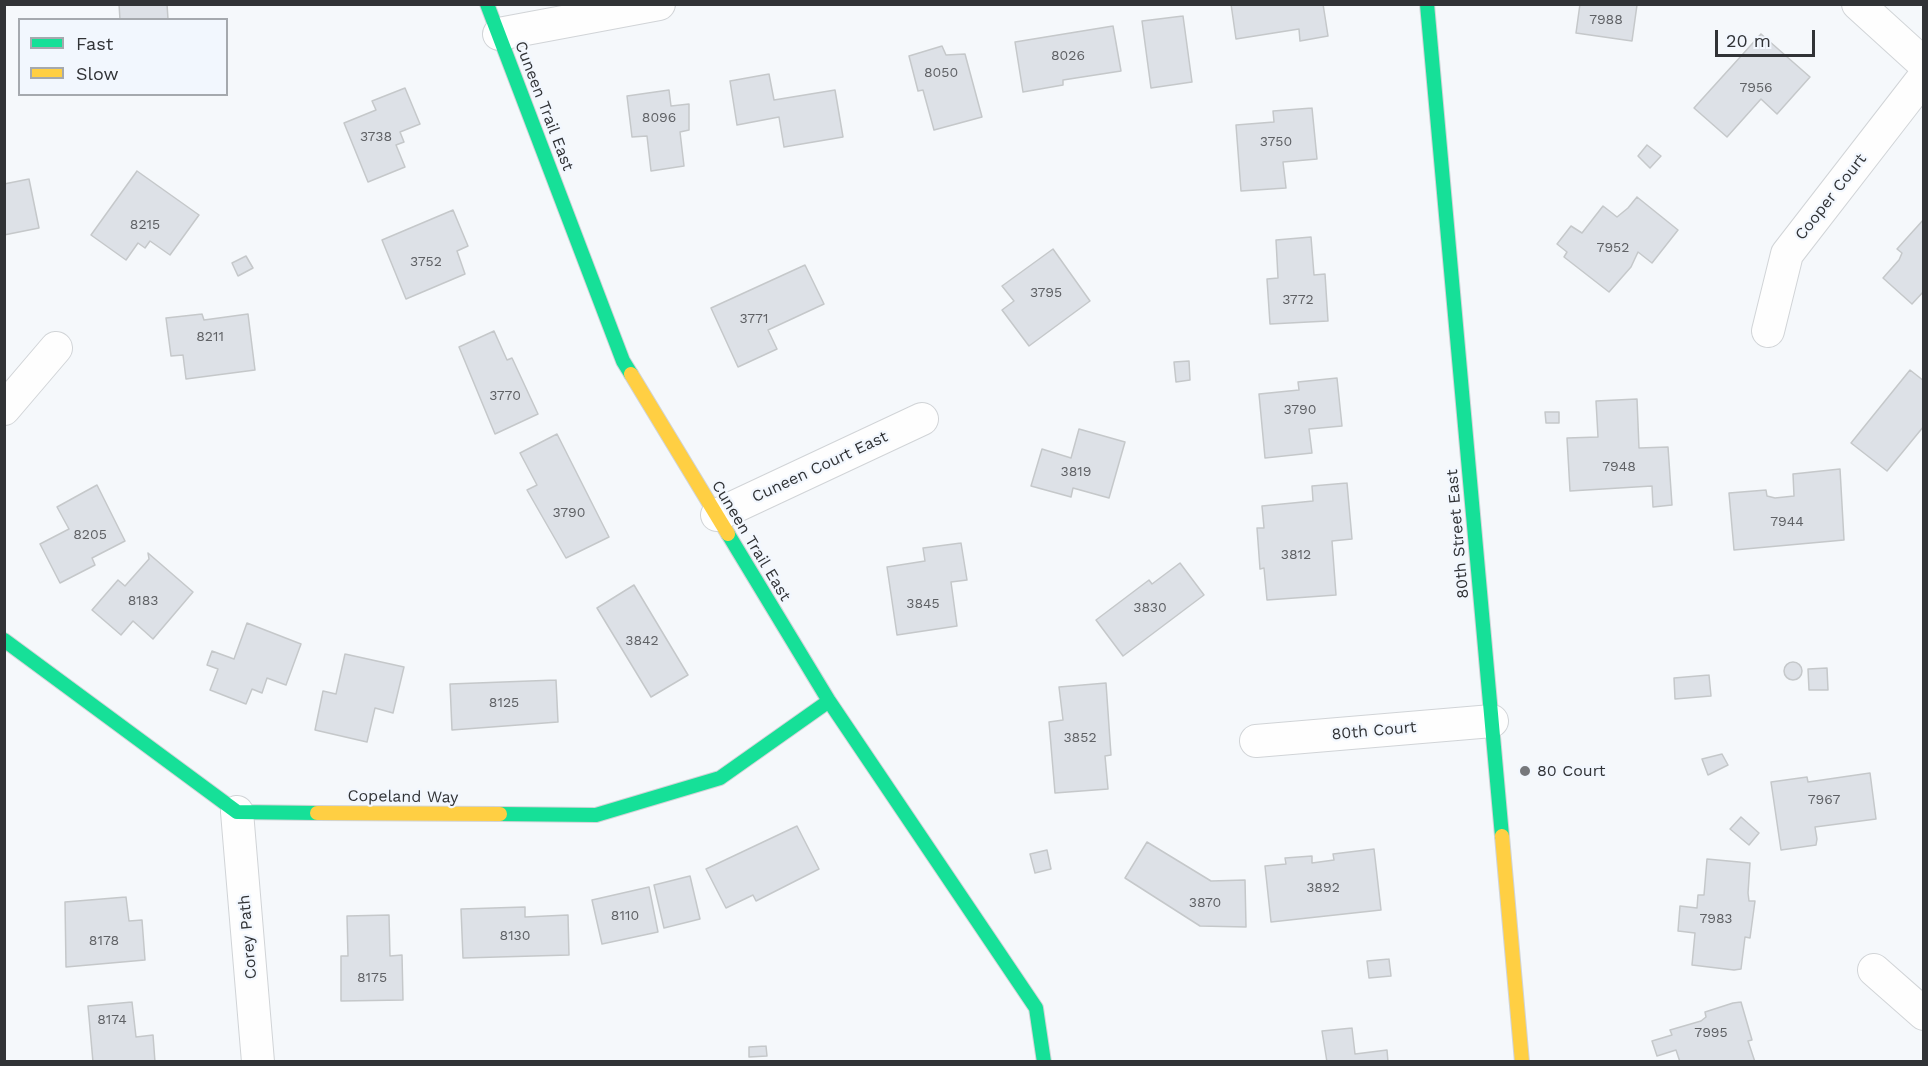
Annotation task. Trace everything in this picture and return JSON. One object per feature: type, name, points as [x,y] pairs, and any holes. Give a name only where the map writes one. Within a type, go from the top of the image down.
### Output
[{"type":"street","name":"Cuneen Trail East","points":[[487,4],[623,361],[829,701],[1036,1008],[1044,1062]]},
{"type":"street","points":[[500,34],[659,4]]},
{"type":"street","name":"80th Street East","points":[[1427,4],[1522,1062]]},
{"type":"street","points":[[1858,4],[1923,64]]},
{"type":"street","name":"Cooper Court","points":[[1768,331],[1787,254],[1923,77]]},
{"type":"street","points":[[4,409],[56,348]]},
{"type":"street","name":"Cuneen Court East","points":[[717,515],[922,419]]},
{"type":"street","points":[[4,640],[237,812]]},
{"type":"street","name":"Copeland Way","points":[[237,812],[596,815],[720,778],[829,701]]},
{"type":"street","name":"80th Court","points":[[1256,741],[1492,721]]},
{"type":"street","name":"Corey Path","points":[[237,812],[258,1062]]},
{"type":"street","points":[[1874,970],[1923,1014]]},
{"type":"building","points":[[119,4],[167,4],[168,18],[120,18]]},
{"type":"building","points":[[1231,4],[1323,4],[1328,36],[1300,41],[1299,29],[1236,39]]},
{"type":"building","points":[[1580,4],[1646,4],[1637,5],[1632,41],[1576,33]]},
{"type":"building","points":[[1183,16],[1192,82],[1151,88],[1142,21]]},
{"type":"building","points":[[1113,26],[1121,71],[1063,80],[1063,85],[1023,92],[1015,42]]},
{"type":"building","points":[[1761,34],[1810,77],[1777,114],[1761,99],[1727,137],[1694,108]]},
{"type":"building","points":[[942,46],[946,55],[965,54],[982,117],[934,130],[923,90],[918,91],[909,56]]},
{"type":"building","points":[[769,74],[774,100],[835,90],[843,137],[784,147],[779,117],[737,125],[730,81]]},
{"type":"building","points":[[405,88],[420,124],[400,132],[404,142],[396,145],[405,167],[368,182],[344,123],[376,110],[372,101]]},
{"type":"building","points":[[669,90],[671,106],[689,104],[689,130],[680,132],[684,166],[651,171],[647,136],[632,137],[627,96]]},
{"type":"building","points":[[1312,108],[1317,159],[1283,162],[1286,188],[1241,191],[1236,125],[1274,122],[1273,111]]},
{"type":"building","points":[[1647,145],[1661,156],[1650,168],[1638,156]]},
{"type":"building","points":[[137,171],[199,215],[170,255],[150,241],[145,248],[138,243],[126,260],[91,235]]},
{"type":"building","points":[[29,179],[39,228],[4,235],[4,184]]},
{"type":"building","points":[[1637,197],[1678,230],[1652,263],[1638,252],[1631,267],[1609,292],[1564,257],[1567,252],[1557,244],[1571,226],[1582,233],[1603,206],[1617,217]]},
{"type":"building","points":[[453,210],[468,246],[457,251],[465,274],[406,299],[382,240]]},
{"type":"building","points":[[1924,219],[1924,291],[1912,304],[1883,278],[1899,260],[1902,253],[1897,249]]},
{"type":"building","points":[[1311,237],[1314,275],[1325,274],[1328,321],[1270,324],[1267,279],[1278,278],[1276,240]]},
{"type":"building","points":[[1053,249],[1090,301],[1029,346],[1002,310],[1014,301],[1002,286]]},
{"type":"building","points":[[246,256],[253,268],[238,276],[232,263]]},
{"type":"building","points":[[805,265],[824,304],[768,330],[777,349],[738,367],[711,308]]},
{"type":"building","points":[[202,314],[204,320],[248,314],[255,370],[186,379],[183,355],[171,356],[166,318]]},
{"type":"building","points":[[494,331],[507,360],[512,358],[538,414],[495,434],[459,347]]},
{"type":"building","points":[[1189,361],[1190,380],[1176,382],[1174,362]]},
{"type":"building","points":[[1910,370],[1924,381],[1924,426],[1887,471],[1851,443]]},
{"type":"building","points":[[1337,378],[1342,426],[1309,429],[1312,453],[1265,458],[1259,394],[1299,390],[1298,382]]},
{"type":"building","points":[[1637,399],[1639,448],[1668,447],[1672,505],[1653,507],[1652,486],[1570,491],[1567,438],[1598,437],[1596,401]]},
{"type":"building","points":[[1545,412],[1559,412],[1559,423],[1546,423]]},
{"type":"building","points":[[1079,429],[1125,442],[1109,498],[1073,488],[1071,497],[1031,486],[1042,449],[1071,458]]},
{"type":"building","points":[[557,434],[609,537],[566,558],[527,490],[537,485],[520,453]]},
{"type":"building","points":[[1840,469],[1844,540],[1734,550],[1729,493],[1766,490],[1767,496],[1775,498],[1794,496],[1793,474]]},
{"type":"building","points":[[1347,483],[1352,539],[1332,541],[1336,595],[1267,600],[1264,568],[1260,569],[1257,528],[1264,528],[1262,506],[1313,501],[1312,486]]},
{"type":"building","points":[[97,485],[125,541],[92,558],[95,565],[60,583],[40,544],[69,529],[57,507]]},
{"type":"building","points":[[961,543],[967,580],[951,582],[957,626],[897,635],[887,567],[925,561],[923,548]]},
{"type":"building","points":[[148,553],[193,592],[153,639],[133,621],[121,635],[92,610],[118,580],[125,586],[149,559]]},
{"type":"building","points":[[1180,563],[1204,595],[1123,656],[1096,620],[1149,580],[1152,584]]},
{"type":"building","points":[[634,585],[688,675],[651,697],[597,608]]},
{"type":"building","points":[[247,623],[301,644],[286,685],[267,678],[262,693],[252,689],[246,704],[210,690],[218,669],[207,665],[212,651],[234,659]]},
{"type":"building","points":[[345,654],[404,667],[393,713],[375,708],[367,742],[315,730],[323,691],[336,694]]},
{"type":"building","points":[[1793,662],[1799,665],[1802,671],[1799,677],[1793,680],[1787,677],[1784,671],[1787,665]]},
{"type":"building","points":[[1827,668],[1828,690],[1809,690],[1808,669]]},
{"type":"building","points":[[1709,675],[1711,696],[1675,699],[1674,678]]},
{"type":"building","points":[[556,680],[558,722],[452,730],[450,684]]},
{"type":"building","points":[[1106,683],[1111,755],[1105,756],[1108,789],[1055,793],[1049,722],[1063,720],[1059,687]]},
{"type":"building","points":[[1722,754],[1728,765],[1708,775],[1702,759]]},
{"type":"building","points":[[1870,773],[1876,819],[1815,827],[1816,845],[1781,850],[1771,782],[1807,777],[1808,782]]},
{"type":"building","points":[[1741,817],[1759,833],[1749,845],[1730,829]]},
{"type":"building","points":[[797,826],[819,869],[756,901],[753,895],[726,908],[706,869]]},
{"type":"building","points":[[1147,842],[1211,881],[1245,880],[1246,927],[1200,926],[1125,878]]},
{"type":"building","points":[[1374,849],[1381,910],[1271,922],[1265,866],[1286,864],[1285,858],[1312,856],[1312,863],[1334,860],[1333,854]]},
{"type":"building","points":[[1047,850],[1051,869],[1035,873],[1030,854]]},
{"type":"building","points":[[1707,859],[1750,863],[1749,901],[1755,901],[1750,938],[1745,937],[1741,969],[1692,965],[1695,933],[1678,931],[1680,906],[1697,908],[1698,895],[1704,895]]},
{"type":"building","points":[[690,876],[700,919],[664,928],[654,885]]},
{"type":"building","points":[[649,887],[658,932],[602,944],[592,900]]},
{"type":"building","points":[[126,897],[129,921],[142,920],[145,960],[66,967],[65,902]]},
{"type":"building","points":[[525,907],[525,917],[568,915],[569,955],[463,958],[461,909]]},
{"type":"building","points":[[389,915],[390,956],[402,955],[403,1000],[341,1001],[341,956],[348,956],[347,916]]},
{"type":"building","points":[[1389,959],[1391,976],[1369,978],[1367,961]]},
{"type":"building","points":[[132,1002],[136,1037],[153,1035],[155,1062],[93,1062],[88,1006]]},
{"type":"building","points":[[1741,1002],[1752,1040],[1748,1041],[1755,1062],[1680,1062],[1676,1050],[1657,1056],[1652,1041],[1672,1035],[1670,1030],[1701,1021],[1706,1017],[1705,1012]]},
{"type":"building","points":[[1352,1028],[1355,1054],[1387,1050],[1388,1062],[1327,1062],[1322,1031]]},
{"type":"building","points":[[766,1046],[767,1056],[749,1057],[749,1047]]},
{"type":"traffic: fast","points":[[487,4],[623,361],[631,374]]},
{"type":"traffic: fast","points":[[1427,4],[1502,836]]},
{"type":"traffic: fast","points":[[728,534],[829,701],[1036,1008],[1044,1062]]},
{"type":"traffic: fast","points":[[4,640],[237,812],[317,813]]},
{"type":"traffic: fast","points":[[500,814],[596,815],[720,778],[829,701]]},
{"type":"traffic: slow","points":[[631,374],[728,534]]},
{"type":"traffic: slow","points":[[317,813],[500,814]]},
{"type":"traffic: slow","points":[[1502,836],[1522,1062]]},
{"type":"place","name":"80 Court","points":[[1525,771]]}]
